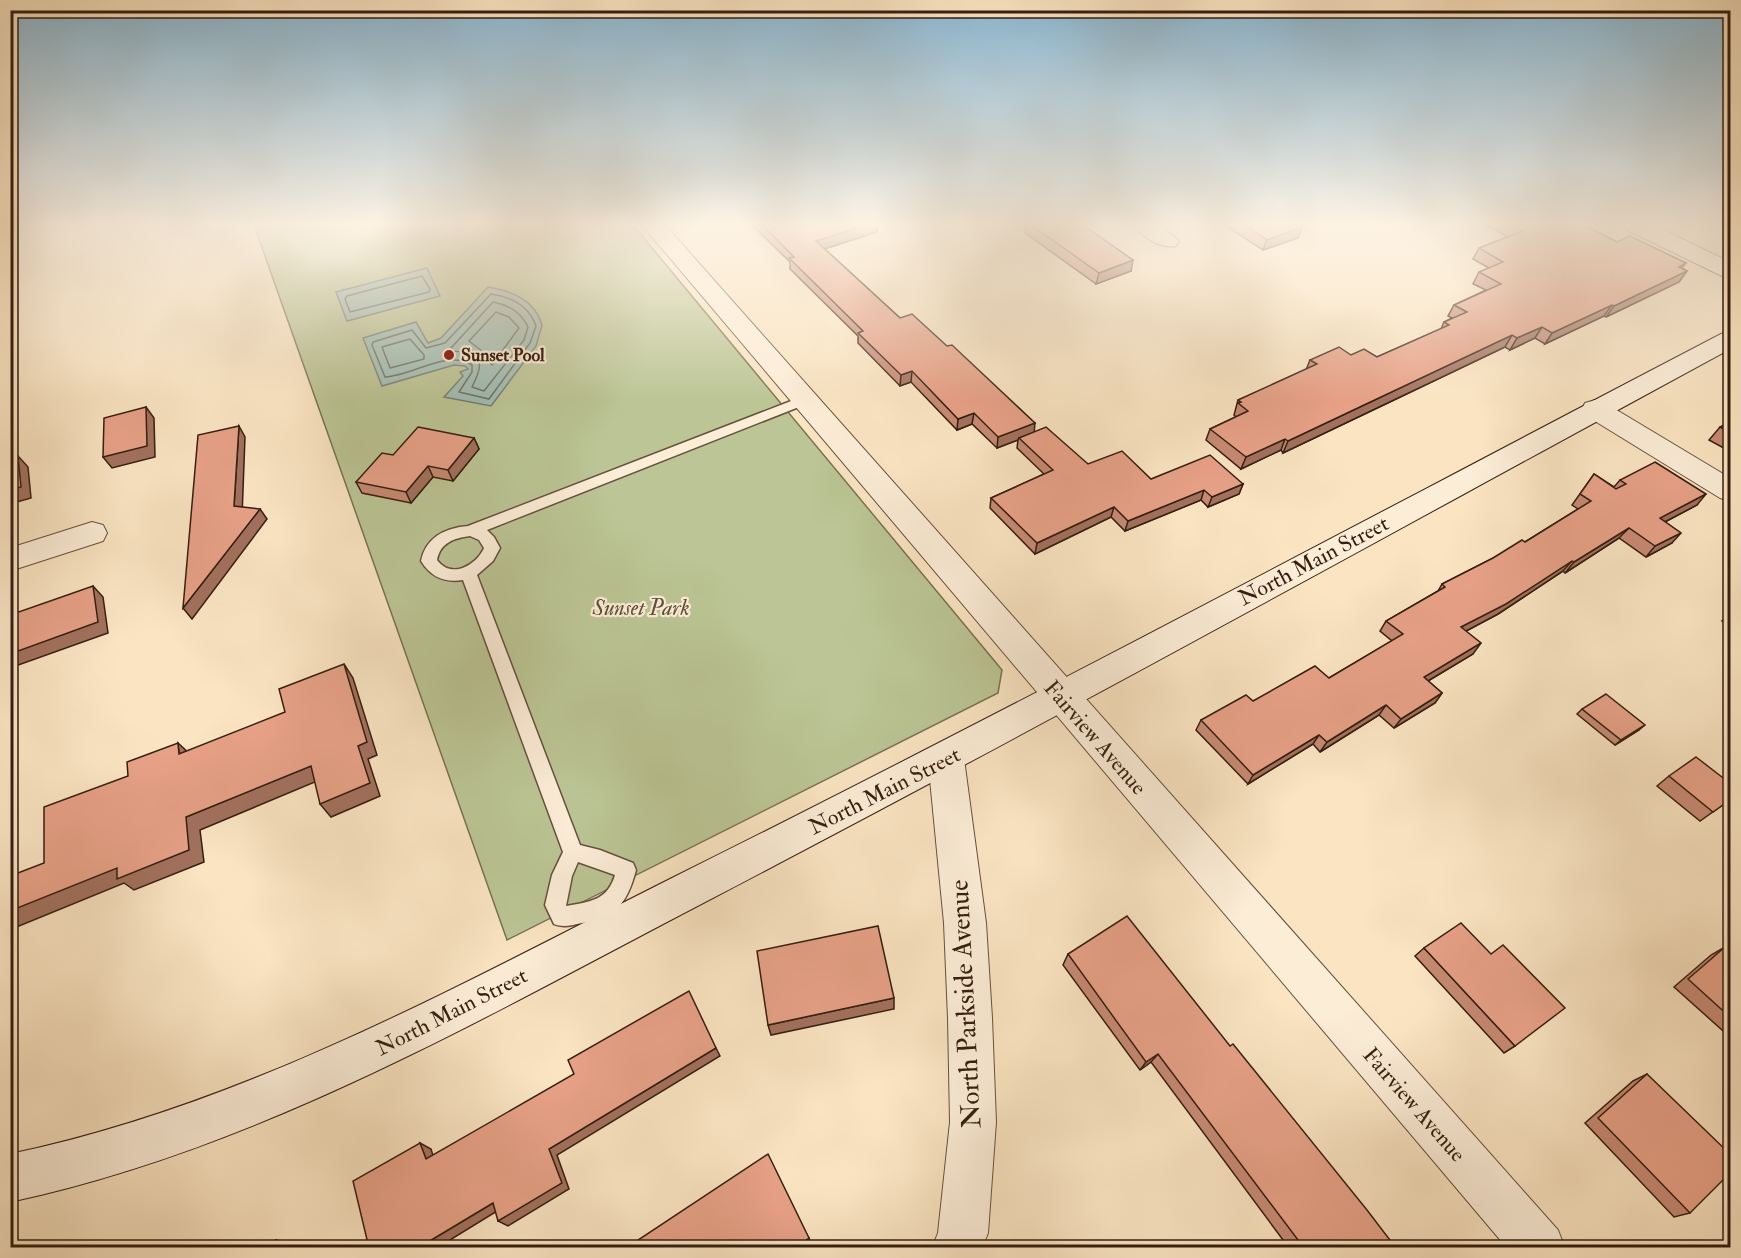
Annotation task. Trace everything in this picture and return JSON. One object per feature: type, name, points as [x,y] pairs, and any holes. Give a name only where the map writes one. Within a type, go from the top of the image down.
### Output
[{"type":"street","name":"Fairview Avenue","points":[[704,284],[1540,1248]]},
{"type":"street","name":"North Main Street","points":[[10,1178],[93,1158],[193,1125],[304,1082],[377,1049],[606,920],[946,759],[1595,409],[1731,339]]},
{"type":"street","points":[[1595,409],[1731,491]]},
{"type":"street","points":[[10,561],[92,533]]},
{"type":"street","name":"North Parkside Avenue","points":[[946,759],[965,923],[973,1122],[963,1233],[957,1248]]},
{"type":"lane","points":[[470,531],[486,536],[492,548],[485,562],[468,573],[457,575],[438,573],[429,561],[433,546],[440,540],[460,532],[470,531],[804,400]]},
{"type":"lane","points":[[468,573],[573,852],[562,875],[555,906],[561,917],[606,920],[622,892],[626,870],[600,859],[573,852]]},
{"type":"green space","name":"Sunset Park","points":[[275,284],[682,284],[1002,670],[998,693],[507,940]]},
{"type":"water","points":[[367,284],[434,284],[440,296],[347,321],[336,292]]},
{"type":"water","name":"Sunset Pool","points":[[488,287],[506,291],[521,298],[534,309],[542,325],[536,346],[491,406],[444,397],[463,376],[460,372],[468,369],[465,366],[454,365],[382,386],[363,338],[416,322],[428,343],[441,338]]},
{"type":"building","points":[[815,284],[863,284],[900,318],[912,314],[947,346],[952,345],[1035,423],[998,437],[974,413],[958,419],[912,371],[901,375],[858,333],[863,331]]},
{"type":"building","points":[[1501,284],[1660,284],[1552,333],[1542,327],[1517,338],[1512,335],[1288,441],[1285,439],[1246,457],[1210,429],[1248,411],[1238,403],[1241,402],[1238,400],[1317,364],[1310,360],[1339,347],[1351,355],[1364,349],[1377,357],[1449,325],[1444,322],[1467,312],[1454,305]]},
{"type":"building","points":[[146,407],[147,446],[103,457],[104,418]]},
{"type":"building","points":[[1731,422],[1731,433],[1720,427]]},
{"type":"building","points":[[239,426],[234,506],[260,509],[183,608],[198,435]]},
{"type":"building","points":[[418,427],[474,438],[448,470],[428,466],[406,492],[356,482],[382,453],[393,455]]},
{"type":"building","points":[[1046,427],[1088,464],[1122,451],[1151,479],[1210,455],[1243,484],[1212,497],[1204,490],[1128,521],[1114,507],[1037,543],[991,498],[1053,470],[1019,438]]},
{"type":"building","points":[[18,456],[21,487],[10,490],[10,459]]},
{"type":"building","points":[[1655,462],[1706,494],[1660,518],[1681,533],[1655,546],[1629,528],[1574,562],[1572,561],[1506,604],[1461,627],[1481,643],[1424,677],[1442,693],[1401,719],[1386,705],[1327,742],[1319,735],[1253,775],[1201,720],[1246,695],[1253,701],[1315,666],[1329,678],[1403,634],[1386,621],[1445,587],[1442,584],[1522,540],[1525,542],[1591,501],[1580,494],[1594,474],[1616,489],[1626,484],[1620,480]]},
{"type":"building","points":[[93,586],[98,622],[10,654],[10,615]]},
{"type":"building","points":[[344,664],[367,742],[358,746],[370,783],[320,804],[311,766],[186,817],[189,850],[117,879],[117,868],[10,911],[10,876],[44,863],[44,807],[128,776],[127,762],[178,743],[179,754],[285,712],[279,689]]},
{"type":"building","points":[[1606,694],[1645,725],[1621,740],[1582,709]]},
{"type":"building","points":[[1696,757],[1731,784],[1731,799],[1713,812],[1669,776]]},
{"type":"building","points":[[1127,916],[1230,1046],[1233,1044],[1396,1248],[1304,1248],[1158,1054],[1146,1062],[1068,954]]},
{"type":"building","points":[[1461,923],[1491,954],[1503,945],[1565,1008],[1515,1046],[1424,948]]},
{"type":"building","points":[[878,926],[894,998],[768,1025],[757,951]]},
{"type":"building","points":[[1725,947],[1731,952],[1731,1018],[1688,979]]},
{"type":"building","points":[[689,991],[716,1048],[549,1149],[562,1183],[498,1221],[493,1203],[418,1248],[369,1248],[353,1181],[420,1143],[426,1159],[574,1074],[568,1060]]},
{"type":"building","points":[[1647,1074],[1731,1155],[1731,1172],[1690,1213],[1598,1118]]},
{"type":"building","points":[[768,1154],[809,1238],[796,1248],[626,1248]]},
{"type":"building","points":[[276,1240],[277,1248],[261,1248]]},
{"type":"place","name":"Sunset Pool","points":[[449,355]]}]
